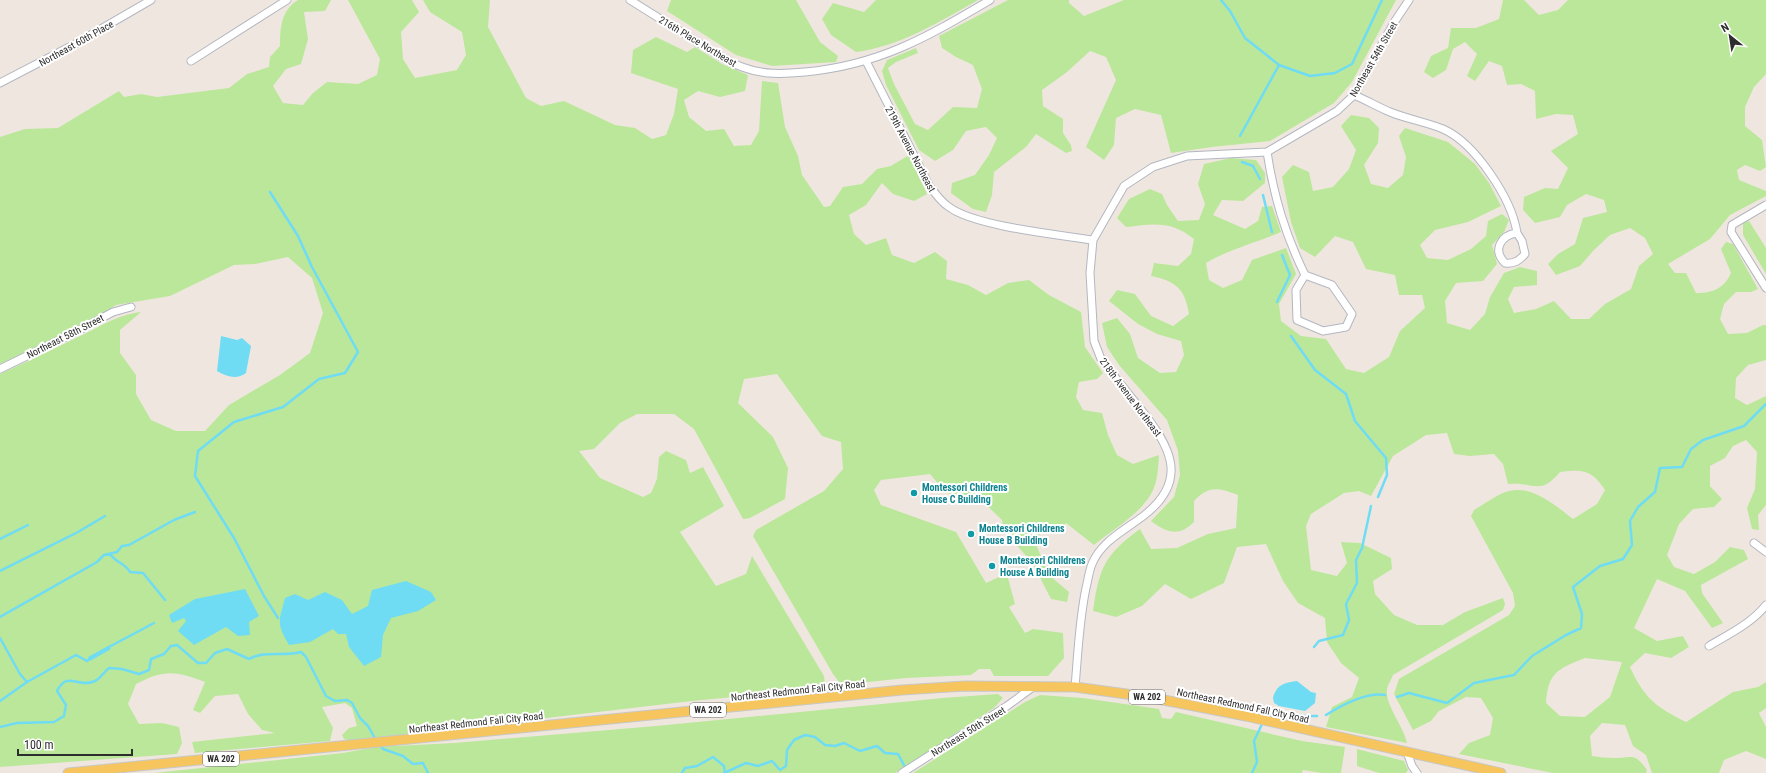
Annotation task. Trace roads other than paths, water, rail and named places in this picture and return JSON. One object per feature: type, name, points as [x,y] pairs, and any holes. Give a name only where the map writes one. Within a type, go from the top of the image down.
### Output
[{"type":"main road","name":"Northeast Redmond Fall City Road","points":[[68,773],[373,744],[902,690],[965,686],[1075,687],[1148,697],[1260,719],[1501,773]]},
{"type":"street","name":"Northeast 60th Place","points":[[0,83],[75,44],[151,0]]},
{"type":"street","points":[[191,61],[287,0]]},
{"type":"street","name":"216th Place Northeast","points":[[630,0],[742,67],[760,73],[780,74],[818,70],[866,61],[903,48],[928,37],[990,0]]},
{"type":"street","name":"Northeast 54th Street","points":[[1093,240],[1124,186],[1153,167],[1187,156],[1267,152],[1337,111],[1354,95],[1395,21],[1409,0]]},
{"type":"street","name":"219th Avenue Northeast","points":[[866,61],[930,187],[949,208],[972,218],[1003,225],[1093,240]]},
{"type":"street","points":[[1354,95],[1390,112],[1444,129],[1467,146],[1490,173],[1514,218],[1517,233],[1522,241],[1524,254],[1519,260],[1511,264],[1505,263],[1499,254],[1499,246],[1502,239],[1510,234],[1517,233]]},
{"type":"street","points":[[1267,152],[1273,189],[1286,234],[1305,275],[1332,285],[1352,314],[1346,327],[1323,331],[1297,320],[1296,290],[1305,275]]},
{"type":"street","points":[[1766,205],[1737,220],[1732,225],[1732,232],[1766,288]]},
{"type":"street","name":"218th Avenue Northeast","points":[[1075,687],[1080,626],[1091,565],[1106,543],[1150,510],[1162,498],[1169,485],[1171,472],[1171,460],[1166,445],[1101,360],[1096,349],[1094,341],[1090,272],[1093,240]]},
{"type":"street","name":"Northeast 58th Street","points":[[0,369],[113,312],[131,307]]},
{"type":"street","points":[[1754,543],[1766,552]]},
{"type":"street","points":[[1710,646],[1760,612],[1766,605]]},
{"type":"street","points":[[1760,612],[1766,618]]},
{"type":"street","name":"Northeast 50th Street","points":[[904,771],[1033,687]]},
{"type":"street","points":[[1407,752],[1412,766],[1417,773]]},
{"type":"water","points":[[221,336],[237,340],[242,338],[251,346],[246,373],[243,375],[232,377],[217,371]]},
{"type":"water","points":[[406,581],[431,592],[436,600],[418,611],[391,618],[383,635],[381,657],[364,666],[349,647],[346,634],[338,634],[333,629],[310,642],[289,645],[280,627],[280,617],[285,598],[295,594],[308,600],[325,592],[342,600],[352,614],[368,606],[372,590]]},
{"type":"water","points":[[245,589],[259,616],[249,622],[250,635],[238,636],[226,627],[194,645],[178,631],[186,621],[184,618],[172,623],[169,615],[195,599]]},
{"type":"water","points":[[108,646],[111,649],[90,661],[88,657]]},
{"type":"water","points":[[1297,681],[1311,692],[1316,693],[1315,703],[1305,711],[1279,706],[1274,703],[1273,698],[1279,687]]},
{"type":"waterway","points":[[1221,0],[1230,11],[1245,38],[1279,65],[1310,76],[1335,73],[1352,64],[1382,0]]},
{"type":"waterway","points":[[1240,136],[1279,65]]},
{"type":"waterway","points":[[1242,162],[1253,166],[1260,179]]},
{"type":"waterway","points":[[270,192],[298,236],[312,267],[358,352],[345,373],[319,379],[283,407],[234,422],[198,451],[195,476],[234,538],[264,596],[278,618]]},
{"type":"waterway","points":[[1263,195],[1272,232]]},
{"type":"waterway","points":[[1277,302],[1290,275],[1282,255]]},
{"type":"waterway","points":[[1291,336],[1315,370],[1346,394],[1355,421],[1386,458],[1387,475],[1378,497]]},
{"type":"waterway","points":[[1397,697],[1409,693],[1447,703],[1474,683],[1514,675],[1532,656],[1566,635],[1581,628],[1582,614],[1573,587],[1600,566],[1623,559],[1632,545],[1630,521],[1638,507],[1655,492],[1660,468],[1682,467],[1691,449],[1703,440],[1744,426],[1766,404]]},
{"type":"waterway","points":[[1314,647],[1319,641],[1343,635],[1349,620],[1346,604],[1357,583],[1356,560],[1362,548],[1371,506]]},
{"type":"waterway","points":[[0,617],[97,562],[104,555],[117,552],[122,546],[129,545],[174,520],[195,512]]},
{"type":"waterway","points":[[0,571],[78,532],[105,516]]},
{"type":"waterway","points":[[0,539],[28,525]]},
{"type":"waterway","points":[[110,554],[130,572],[143,573],[165,600]]},
{"type":"waterway","points":[[107,648],[154,623]]},
{"type":"waterway","points":[[0,638],[20,674],[27,682]]},
{"type":"waterway","points":[[0,727],[17,723],[54,722],[64,716],[66,705],[57,691],[65,682],[89,683],[99,679],[109,668],[122,669],[139,674],[149,670],[151,659],[164,654],[171,646],[177,645],[198,663],[206,663],[215,653],[227,649],[249,659],[255,656],[268,654],[288,654],[301,652],[306,657],[326,696],[335,701],[347,700],[352,703],[360,718],[368,726],[376,740]]},
{"type":"waterway","points":[[0,701],[27,682],[76,655],[87,661],[91,658]]},
{"type":"waterway","points":[[1326,715],[1339,707],[1362,697],[1370,695],[1385,695]]},
{"type":"waterway","points":[[1265,718],[1269,713],[1317,716]]},
{"type":"waterway","points":[[1252,773],[1257,762],[1254,741],[1263,722]]},
{"type":"waterway","points":[[724,773],[746,763],[758,766],[772,761],[780,770],[786,766],[787,750],[794,740],[805,735],[815,737],[825,745],[835,746],[844,743],[860,751],[877,746],[885,753],[898,754],[906,769]]},
{"type":"waterway","points":[[379,744],[383,749],[403,756],[413,764],[423,763],[428,773]]},
{"type":"waterway","points":[[682,773],[685,768],[697,766],[713,757],[724,766],[725,773]]},
{"type":"place","name":"Montessori Childrens House C Building","points":[[914,493]]},
{"type":"place","name":"Montessori Childrens House B Building","points":[[971,534]]},
{"type":"place","name":"Montessori Childrens House A Building","points":[[992,566]]}]
